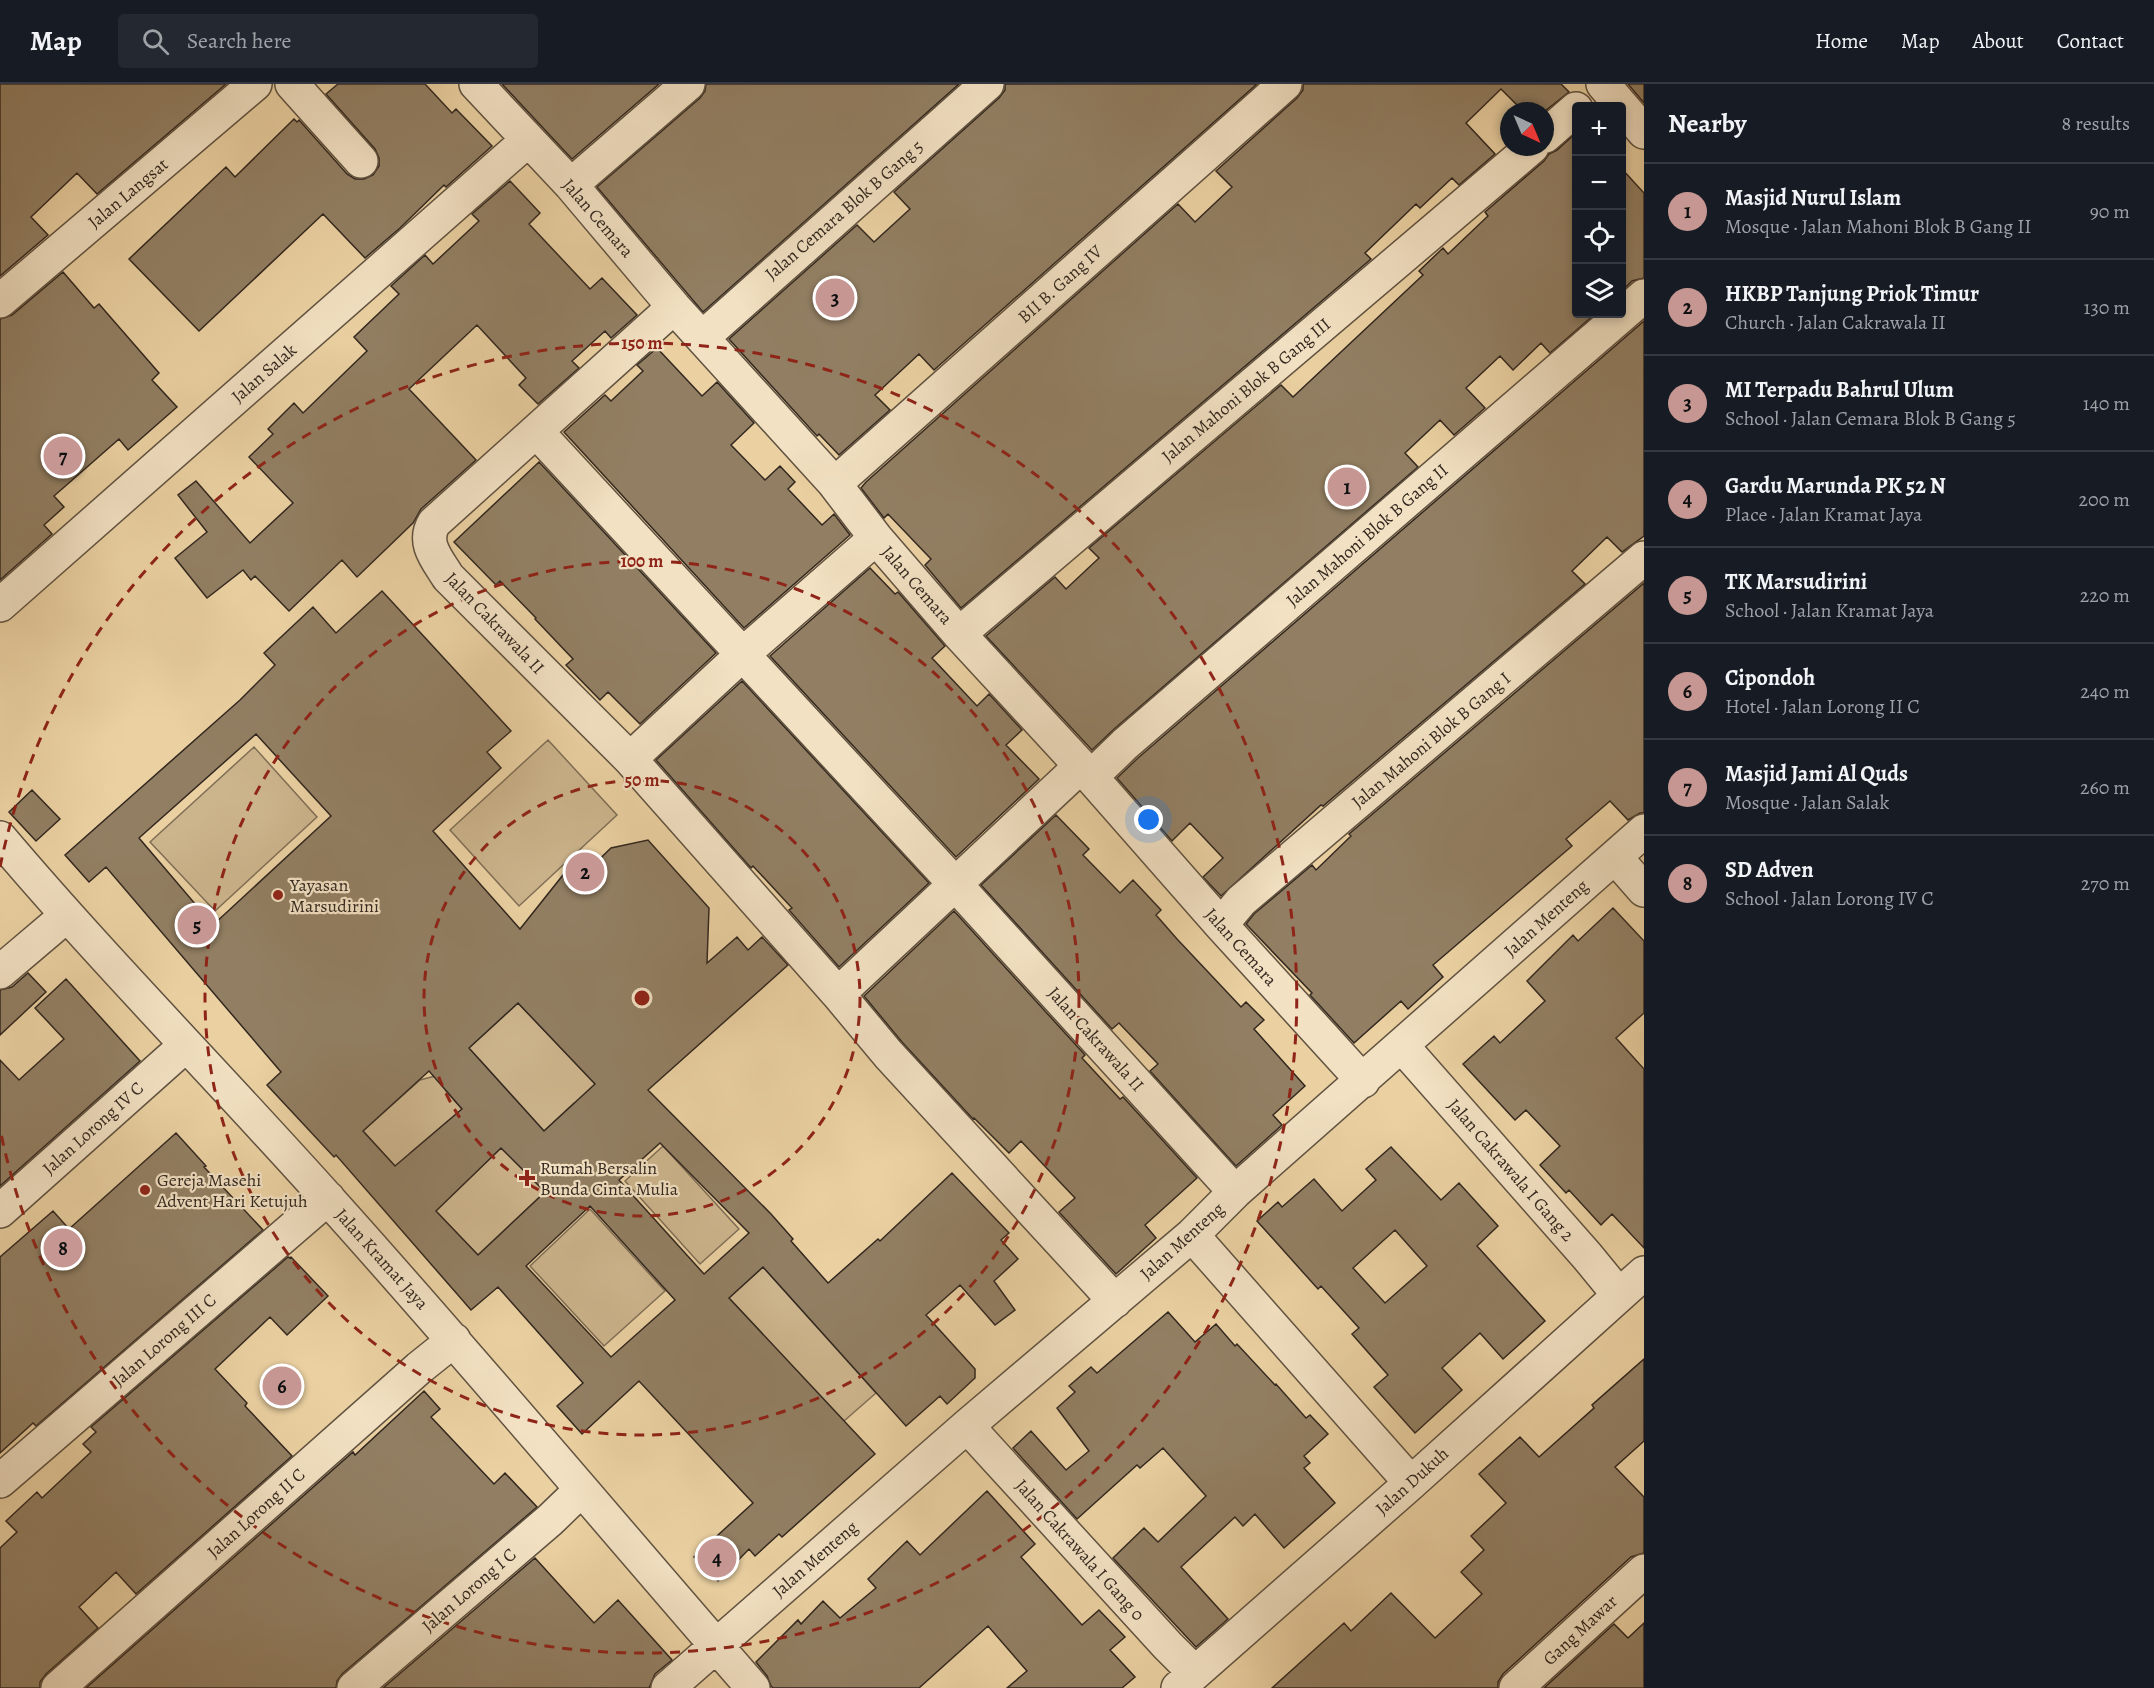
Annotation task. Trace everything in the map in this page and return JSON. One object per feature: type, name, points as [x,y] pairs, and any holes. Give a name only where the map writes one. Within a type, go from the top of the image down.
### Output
[{"type":"street","name":"Jalan Langsat","points":[[0,301],[255,84]]},
{"type":"street","points":[[292,84],[361,161]]},
{"type":"street","name":"Jalan Cemara","points":[[476,84],[571,185],[674,307],[834,483],[876,538],[959,634],[1086,771],[1221,925],[1363,1081]]},
{"type":"street","points":[[571,185],[688,84]]},
{"type":"street","name":"Jalan Cemara Blok B Gang 5","points":[[703,337],[987,84]]},
{"type":"street","name":"BII B. Gang IV","points":[[834,483],[1285,84]]},
{"type":"street","points":[[1585,102],[1605,85],[1644,132]]},
{"type":"street","points":[[1554,128],[1572,113]]},
{"type":"street","name":"Jalan Salak","points":[[0,605],[528,140]]},
{"type":"street","name":"Jalan Mahoni Blok B Gang III","points":[[959,634],[1521,156]]},
{"type":"street","name":"Jalan Mahoni Blok B Gang II","points":[[1086,771],[1125,744],[1644,296]]},
{"type":"street","name":"Jalan Cakrawala II","points":[[674,307],[434,523],[428,532],[429,543],[448,577],[630,759],[838,994],[888,1054],[1115,1300]]},
{"type":"street","name":"Jalan Cakrawala II","points":[[537,432],[1236,1192]]},
{"type":"street","points":[[630,759],[743,654],[876,538]]},
{"type":"street","name":"Jalan Mahoni Blok B Gang I","points":[[1221,925],[1241,902],[1644,558]]},
{"type":"street","points":[[838,994],[956,885],[1086,771]]},
{"type":"street","name":"Jalan Menteng","points":[[668,1688],[967,1426],[1192,1235],[1236,1192],[1644,831]]},
{"type":"street","name":"Jalan Kramat Jaya","points":[[0,838],[66,916],[328,1198],[454,1340],[753,1688]]},
{"type":"street","points":[[1615,856],[1644,890]]},
{"type":"street","points":[[0,972],[66,916]]},
{"type":"street","name":"Jalan Lorong IV C","points":[[0,1211],[186,1045]]},
{"type":"street","name":"Jalan Cakrawala I Gang 2","points":[[1402,1046],[1619,1295]]},
{"type":"street","name":"Jalan Lorong III C","points":[[0,1481],[328,1198]]},
{"type":"street","points":[[1192,1235],[1411,1483]]},
{"type":"street","name":"Jalan Dukuh","points":[[1187,1681],[1644,1273]]},
{"type":"street","name":"Jalan Lorong II C","points":[[58,1688],[418,1368],[454,1340]]},
{"type":"street","name":"Jalan Cakrawala I Gang 0","points":[[967,1426],[1168,1646],[1187,1681]]},
{"type":"street","name":"Jalan Lorong I C","points":[[354,1688],[550,1520],[581,1490]]},
{"type":"street","name":"Gang Mawar","points":[[1516,1688],[1644,1571]]},
{"type":"shaded area","points":[[548,740],[617,815],[519,906],[450,830]]},
{"type":"shaded area","points":[[254,747],[317,817],[215,911],[150,842]]},
{"type":"shaded area","points":[[518,1003],[625,1115],[596,1125],[574,1103],[544,1131],[480,1060],[446,1091],[462,1109],[410,1153],[408,1180],[363,1131],[420,1080],[439,1075]]},
{"type":"shaded area","points":[[663,1146],[739,1229],[700,1264],[625,1181]]},
{"type":"shaded area","points":[[501,1148],[563,1175],[478,1255],[422,1197],[451,1196]]},
{"type":"shaded area","points":[[590,1209],[665,1291],[604,1346],[530,1266]]},
{"type":"shaded area","points":[[763,1267],[876,1393],[844,1421],[729,1298]]},
{"type":"building","points":[[0,84],[226,84],[97,194],[77,173],[31,217],[48,235],[0,276]]},
{"type":"building","points":[[338,84],[425,84],[452,113],[456,109],[492,146],[446,187],[444,185],[365,258],[323,214],[199,331],[129,259],[226,167],[235,177],[294,119],[297,122],[299,120],[347,174],[355,179],[364,179],[373,175],[379,166],[379,158],[375,149],[326,94]]},
{"type":"building","points":[[502,84],[659,84],[572,159]]},
{"type":"building","points":[[706,84],[959,84],[703,312],[597,187],[700,98],[705,91]]},
{"type":"building","points":[[1005,84],[1257,84],[934,370],[919,354],[875,395],[890,410],[839,455],[819,434],[817,436],[729,339],[857,225],[874,242],[910,209],[894,192],[999,98],[1005,90]]},
{"type":"building","points":[[1303,84],[1561,84],[1569,92],[1554,104],[1554,102],[1514,102],[1501,89],[1466,123],[1495,154],[1459,185],[1452,178],[1420,208],[1416,204],[1365,253],[1371,259],[961,608],[925,565],[931,559],[888,514],[884,518],[861,488],[1178,204],[1195,222],[1232,187],[1216,171],[1303,90]]},
{"type":"building","points":[[1628,84],[1644,84],[1644,103]]},
{"type":"building","points":[[1572,137],[1572,318],[1590,318],[1550,353],[1541,343],[1513,370],[1500,356],[1466,388],[1485,408],[1454,435],[1440,420],[1405,453],[1418,467],[1092,750],[986,636],[1055,577],[1066,589],[1099,558],[1089,548],[1281,385],[1293,397],[1423,275],[1419,271],[1443,248],[1448,254],[1488,216],[1485,212],[1548,156],[1554,156],[1554,152]]},
{"type":"building","points":[[1626,173],[1644,193],[1644,278],[1632,281],[1626,287]]},
{"type":"building","points":[[510,181],[540,213],[529,224],[590,289],[602,278],[637,315],[611,338],[605,331],[572,361],[579,368],[538,404],[519,385],[526,378],[477,325],[409,389],[476,460],[421,509],[413,523],[357,577],[342,560],[289,611],[255,576],[251,580],[243,570],[207,598],[175,558],[207,532],[178,495],[196,481],[250,543],[293,503],[249,457],[273,434],[268,429],[294,403],[303,413],[367,351],[354,337],[399,294],[391,286],[425,255],[433,264],[479,221],[472,214]]},
{"type":"building","points":[[63,272],[94,308],[99,304],[159,373],[152,380],[177,407],[128,450],[119,439],[54,496],[64,507],[44,525],[52,534],[0,580],[0,319],[12,315]]},
{"type":"building","points":[[1644,321],[1644,536],[1622,552],[1607,537],[1572,571],[1585,584],[1323,806],[1321,805],[1221,896],[1203,877],[1223,858],[1190,823],[1172,841],[1117,778]]},
{"type":"building","points":[[657,348],[702,396],[717,382],[754,423],[731,445],[765,480],[780,466],[795,482],[788,489],[822,525],[834,514],[850,535],[744,628],[564,432],[605,395],[611,401],[643,371],[637,365]]},
{"type":"building","points":[[539,462],[716,653],[640,724],[608,692],[600,700],[566,665],[573,659],[536,618],[500,581],[496,585],[454,542]]},
{"type":"building","points":[[870,568],[895,594],[898,592],[945,646],[932,658],[977,706],[989,694],[1022,730],[1006,745],[1039,779],[956,857],[770,656]]},
{"type":"building","points":[[1644,583],[1644,813],[1628,820],[1610,801],[1566,839],[1572,846],[1433,965],[1443,977],[1408,1009],[1401,1001],[1354,1043],[1310,995],[1312,993],[1246,924],[1254,914],[1312,865],[1316,870],[1351,836],[1349,834]]},
{"type":"building","points":[[382,591],[511,731],[487,752],[501,768],[433,831],[520,929],[563,875],[577,881],[611,848],[648,840],[709,908],[707,963],[737,937],[748,950],[762,937],[788,965],[648,1090],[771,1214],[828,1283],[878,1239],[880,1241],[952,1173],[1009,1233],[1001,1240],[1018,1259],[994,1281],[1015,1310],[995,1325],[960,1285],[926,1315],[975,1369],[975,1378],[947,1404],[940,1396],[906,1426],[763,1267],[729,1298],[875,1454],[782,1537],[779,1534],[755,1556],[749,1549],[718,1581],[694,1557],[753,1503],[639,1381],[582,1434],[557,1406],[583,1383],[498,1287],[471,1310],[336,1155],[334,1157],[267,1085],[281,1072],[106,867],[89,882],[65,855],[240,700],[275,665],[264,653],[313,607],[336,633]],"holes":[[[256,734],[331,816],[213,925],[139,838]],[[518,1003],[595,1084],[544,1131],[469,1048]],[[429,1071],[462,1109],[395,1166],[363,1131]],[[660,1143],[749,1233],[704,1274],[619,1180]],[[501,1148],[545,1192],[478,1255],[436,1211]],[[590,1206],[675,1300],[611,1357],[526,1266]]]},
{"type":"building","points":[[742,681],[929,883],[839,967],[789,910],[792,908],[753,866],[751,868],[656,760]]},
{"type":"building","points":[[32,790],[60,819],[36,841],[9,812]]},
{"type":"building","points":[[1056,815],[1089,849],[1083,855],[1120,893],[1133,880],[1161,910],[1156,915],[1177,939],[1241,1007],[1246,1002],[1264,1020],[1254,1029],[1305,1086],[1273,1115],[1282,1125],[1236,1166],[1150,1071],[1158,1064],[1119,1023],[1112,1029],[981,885]]},
{"type":"building","points":[[1613,908],[1644,941],[1644,1013],[1616,1038],[1644,1069],[1644,1248],[1612,1214],[1601,1225],[1569,1190],[1566,1193],[1540,1165],[1560,1146],[1526,1110],[1515,1120],[1463,1064],[1494,1036],[1500,1043],[1545,1001],[1527,981],[1573,935],[1578,941]]},
{"type":"building","points":[[954,911],[1085,1055],[1082,1058],[1120,1099],[1123,1097],[1197,1178],[1145,1225],[1156,1238],[1116,1274],[1059,1212],[1075,1198],[1021,1141],[1009,1153],[973,1119],[902,1042],[864,996]]},
{"type":"building","points":[[28,973],[46,992],[0,1035],[0,990],[12,987]]},
{"type":"building","points":[[66,979],[140,1061],[0,1186],[0,1060],[19,1080],[64,1039],[35,1008]]},
{"type":"building","points":[[176,1133],[206,1166],[204,1167],[263,1230],[36,1426],[33,1423],[0,1453],[0,1257],[53,1211],[69,1229]]},
{"type":"building","points":[[1391,1147],[1441,1200],[1459,1183],[1498,1226],[1477,1246],[1545,1321],[1503,1359],[1480,1333],[1442,1368],[1462,1390],[1415,1433],[1374,1387],[1388,1375],[1352,1334],[1359,1328],[1321,1286],[1318,1289],[1257,1221],[1278,1202],[1282,1207],[1314,1179],[1342,1211],[1376,1180],[1366,1169]],"holes":[[[1395,1230],[1427,1266],[1385,1303],[1353,1268]]]},
{"type":"building","points":[[288,1257],[291,1257],[328,1296],[287,1335],[270,1317],[215,1369],[247,1403],[245,1406],[292,1456],[136,1594],[116,1572],[79,1607],[98,1628],[46,1674],[40,1682],[40,1688],[0,1688],[0,1548],[17,1532],[6,1521],[37,1492],[42,1498],[91,1452],[83,1444],[96,1432],[91,1427]]},
{"type":"building","points":[[1168,1312],[1195,1342],[1216,1324],[1235,1346],[1237,1344],[1276,1384],[1306,1418],[1310,1415],[1328,1434],[1304,1456],[1310,1463],[1304,1468],[1335,1503],[1284,1548],[1255,1514],[1243,1526],[1235,1517],[1181,1567],[1228,1619],[1196,1647],[1113,1558],[1144,1528],[1158,1542],[1206,1496],[1163,1448],[1140,1468],[1137,1465],[1077,1519],[1013,1448],[1031,1431],[1066,1470],[1089,1451],[1057,1408],[1075,1392],[1069,1386],[1091,1367],[1097,1373]]},
{"type":"building","points":[[1644,1359],[1644,1441],[1615,1467],[1644,1497],[1644,1553],[1631,1557],[1503,1674],[1498,1682],[1498,1688],[1272,1688],[1344,1623],[1351,1631],[1391,1593],[1435,1638],[1482,1594],[1461,1572],[1484,1550],[1471,1536],[1506,1503],[1479,1474],[1520,1437],[1539,1457],[1594,1408],[1592,1405]]},
{"type":"building","points":[[424,1391],[440,1409],[431,1417],[494,1484],[505,1473],[537,1507],[342,1674],[337,1681],[336,1688],[86,1688],[353,1452],[355,1455]]},
{"type":"building","points":[[987,1491],[1035,1544],[1021,1557],[1082,1625],[1099,1610],[1125,1637],[1110,1650],[1135,1677],[1122,1688],[1007,1688],[1027,1671],[988,1626],[919,1688],[773,1688],[771,1686],[767,1676],[756,1662],[798,1620],[801,1624],[823,1601],[840,1618],[876,1588],[868,1579],[907,1541],[920,1555]]},
{"type":"building","points":[[535,1558],[594,1623],[618,1600],[672,1660],[655,1674],[649,1688],[383,1688]]},
{"type":"building","points":[[1644,1623],[1644,1688],[1544,1688],[1614,1624],[1628,1638]]},
{"type":"place","name":"MI Terpadu Bahrul Ulum","points":[[835,298]]},
{"type":"place","name":"Masjid Jami Al Quds","points":[[63,456]]},
{"type":"place","name":"Masjid Nurul Islam","points":[[1347,487]]},
{"type":"place","name":"HKBP Tanjung Priok Timur","points":[[585,872]]},
{"type":"place","name":"Yayasan Marsudirini","points":[[278,895]]},
{"type":"place","name":"TK Marsudirini","points":[[197,925]]},
{"type":"place","name":"Rumah Bersalin Bunda Cinta Mulia","points":[[527,1178]]},
{"type":"place","name":"Gereja Masehi Advent Hari Ketujuh","points":[[145,1190]]},
{"type":"place","name":"SD Adven","points":[[63,1248]]},
{"type":"place","name":"Cipondoh","points":[[282,1386]]},
{"type":"place","name":"Gardu Marunda PK 52 N","points":[[717,1558]]}]
